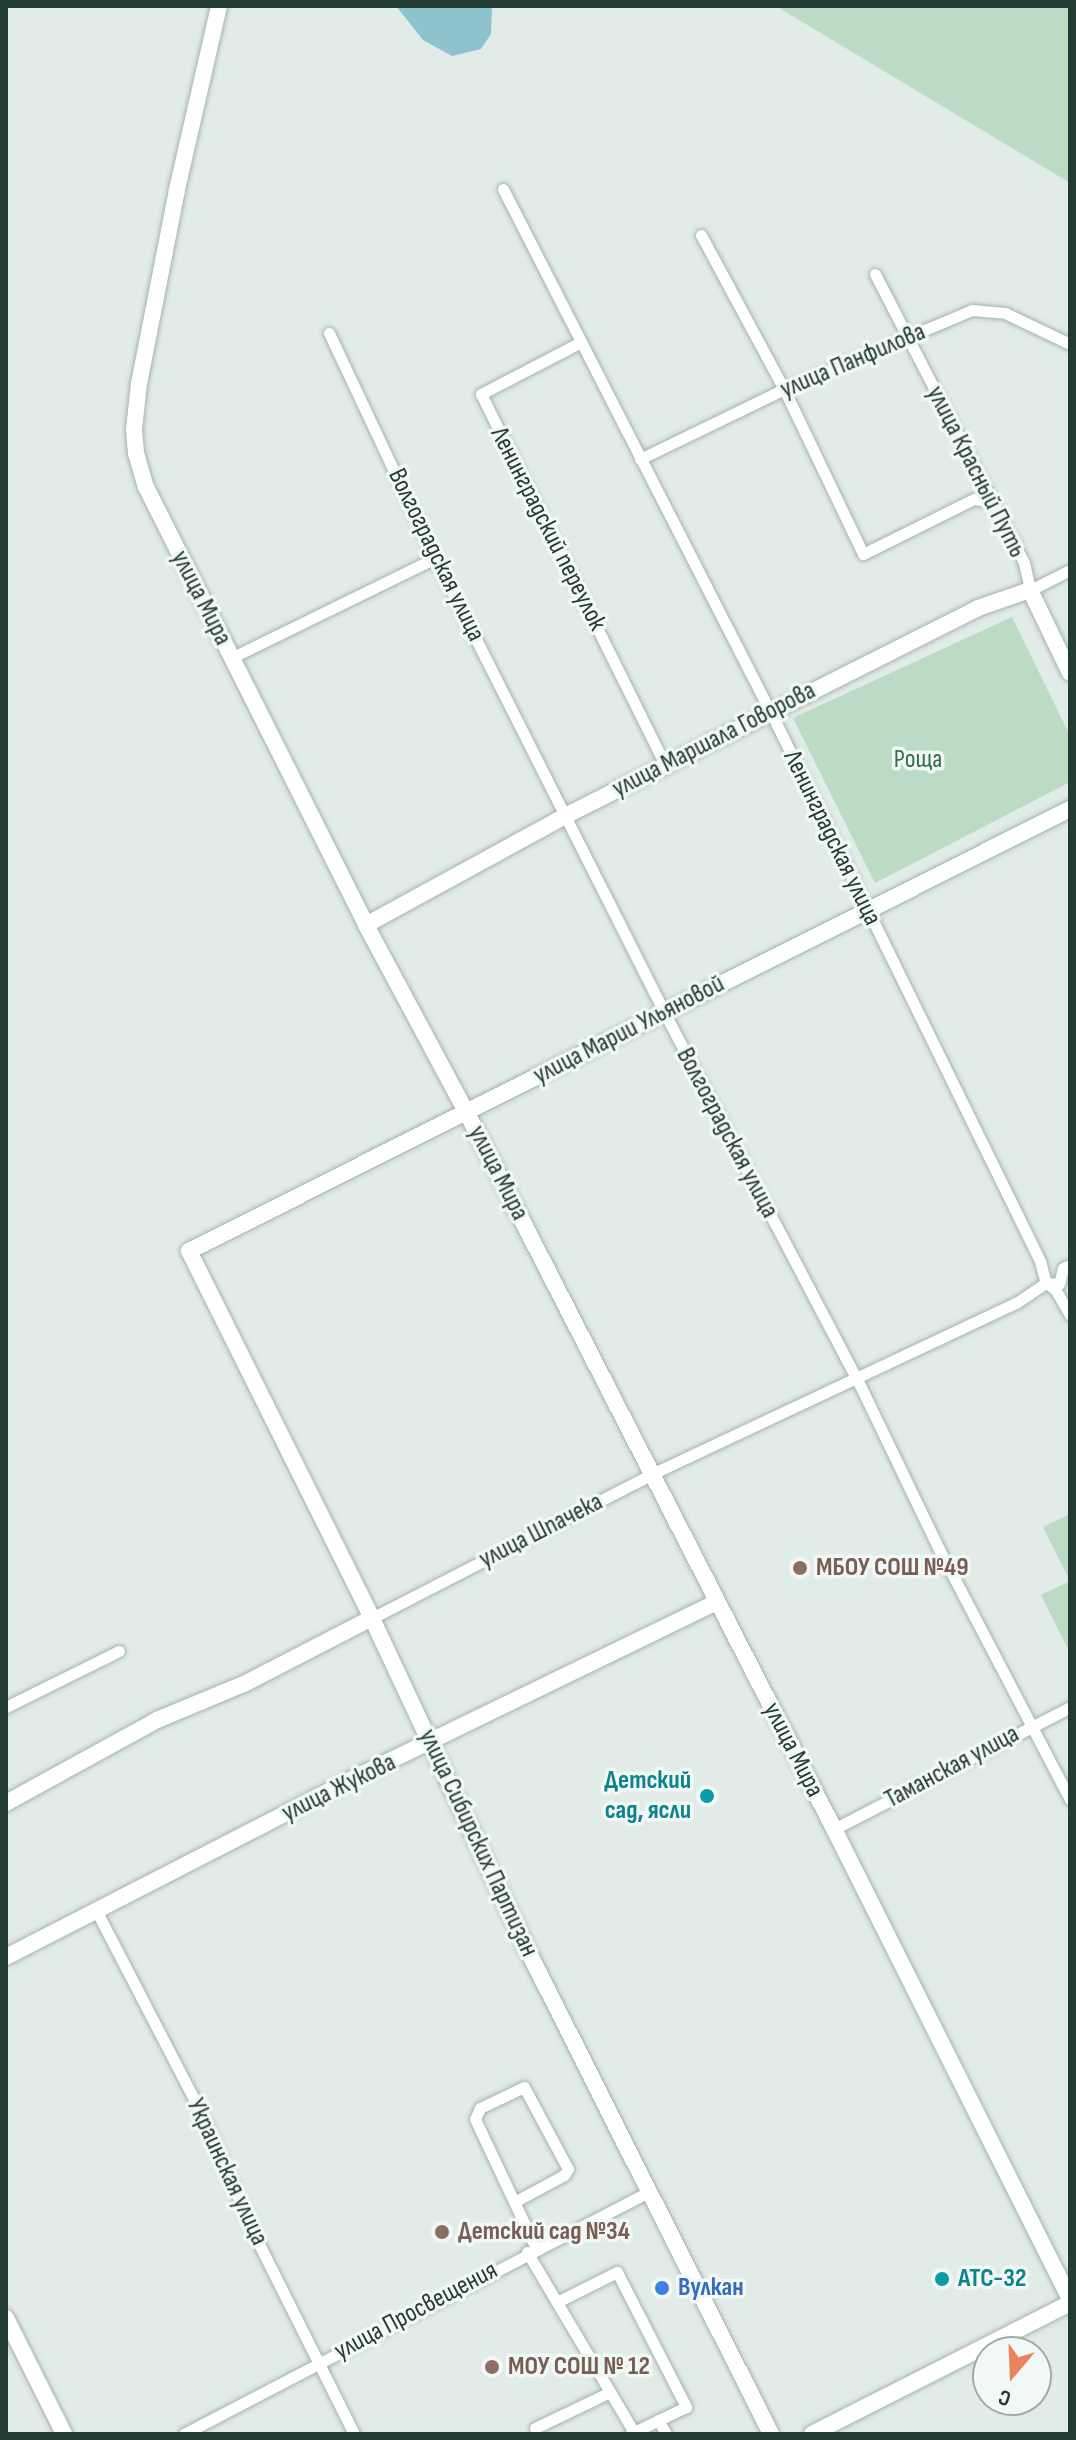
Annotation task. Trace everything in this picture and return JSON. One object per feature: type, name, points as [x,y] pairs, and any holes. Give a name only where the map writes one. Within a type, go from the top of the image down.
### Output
[{"type":"street","name":"улица Мира","points":[[219,6],[177,190],[139,383],[134,430],[136,453],[146,487],[366,925],[467,1113],[834,1829],[1070,2301]]},
{"type":"street","name":"Ленинградская улица","points":[[503,189],[770,711],[1041,1265],[1046,1283],[1055,1289],[1070,1315]]},
{"type":"street","points":[[701,235],[784,389],[863,554],[974,499],[992,502]]},
{"type":"street","name":"улица Красный Путь","points":[[875,274],[1024,563],[1030,590],[1070,673]]},
{"type":"street","name":"улица Панфилова","points":[[640,459],[784,389],[972,310],[1005,313],[1070,344]]},
{"type":"street","name":"Волгоградская улица","points":[[329,333],[435,558],[664,1012],[857,1379],[939,1549],[1070,1800]]},
{"type":"street","name":"Ленинградский переулок","points":[[581,342],[481,394],[665,764]]},
{"type":"street","points":[[231,658],[435,558]]},
{"type":"street","name":"улица Маршала Говорова","points":[[366,925],[567,815],[770,711],[978,608],[1030,590],[1070,570]]},
{"type":"street","name":"улица Марии Ульяновой","points":[[189,1251],[1070,809]]},
{"type":"street","name":"улица Сибирских Партизан","points":[[189,1251],[372,1618],[524,1943],[771,2434]]},
{"type":"street","points":[[1041,1265],[1067,1266]]},
{"type":"street","name":"улица Шпачека","points":[[6,1803],[157,1720],[246,1683],[652,1474],[1016,1303],[1046,1283],[1059,1284],[1067,1266]]},
{"type":"street","name":"улица Жукова","points":[[6,1957],[429,1742],[717,1602]]},
{"type":"street","points":[[6,1707],[119,1651]]},
{"type":"street","name":"Таманская улица","points":[[834,1829],[1070,1707]]},
{"type":"street","name":"Украинская улица","points":[[97,1912],[181,2073],[256,2238],[354,2434]]},
{"type":"street","points":[[516,2201],[564,2175],[568,2169],[524,2087],[480,2108],[475,2116],[516,2201],[532,2250],[557,2302],[632,2433],[686,2407],[617,2272],[557,2302]]},
{"type":"street","name":"улица Просвещения","points":[[184,2434],[650,2191]]},
{"type":"street","points":[[812,2434],[1070,2301]]},
{"type":"street","points":[[6,2318],[64,2434]]},
{"type":"street","points":[[535,2428],[610,2392]]},
{"type":"street","points":[[658,2420],[666,2434]]},
{"type":"green space","points":[[776,6],[1070,6],[1070,183]]},
{"type":"green space","name":"Роща","points":[[1012,617],[1070,736],[1070,782],[875,883],[793,718]]},
{"type":"green space","points":[[1070,1514],[1070,1581],[1043,1527]]},
{"type":"green space","points":[[1070,1581],[1070,1648],[1068,1649],[1041,1595]]},
{"type":"water","points":[[396,6],[492,6],[491,34],[481,49],[452,56],[423,40]]},
{"type":"place","name":"МБОУ СОШ №49","points":[[800,1568]]},
{"type":"place","name":"Детский сад, ясли","points":[[707,1796]]},
{"type":"place","name":"Детский сад №34","points":[[442,2232]]},
{"type":"place","name":"АТС-32","points":[[942,2279]]},
{"type":"place","name":"Вулкан","points":[[662,2288]]},
{"type":"place","name":"МОУ СОШ № 12","points":[[492,2367]]}]
